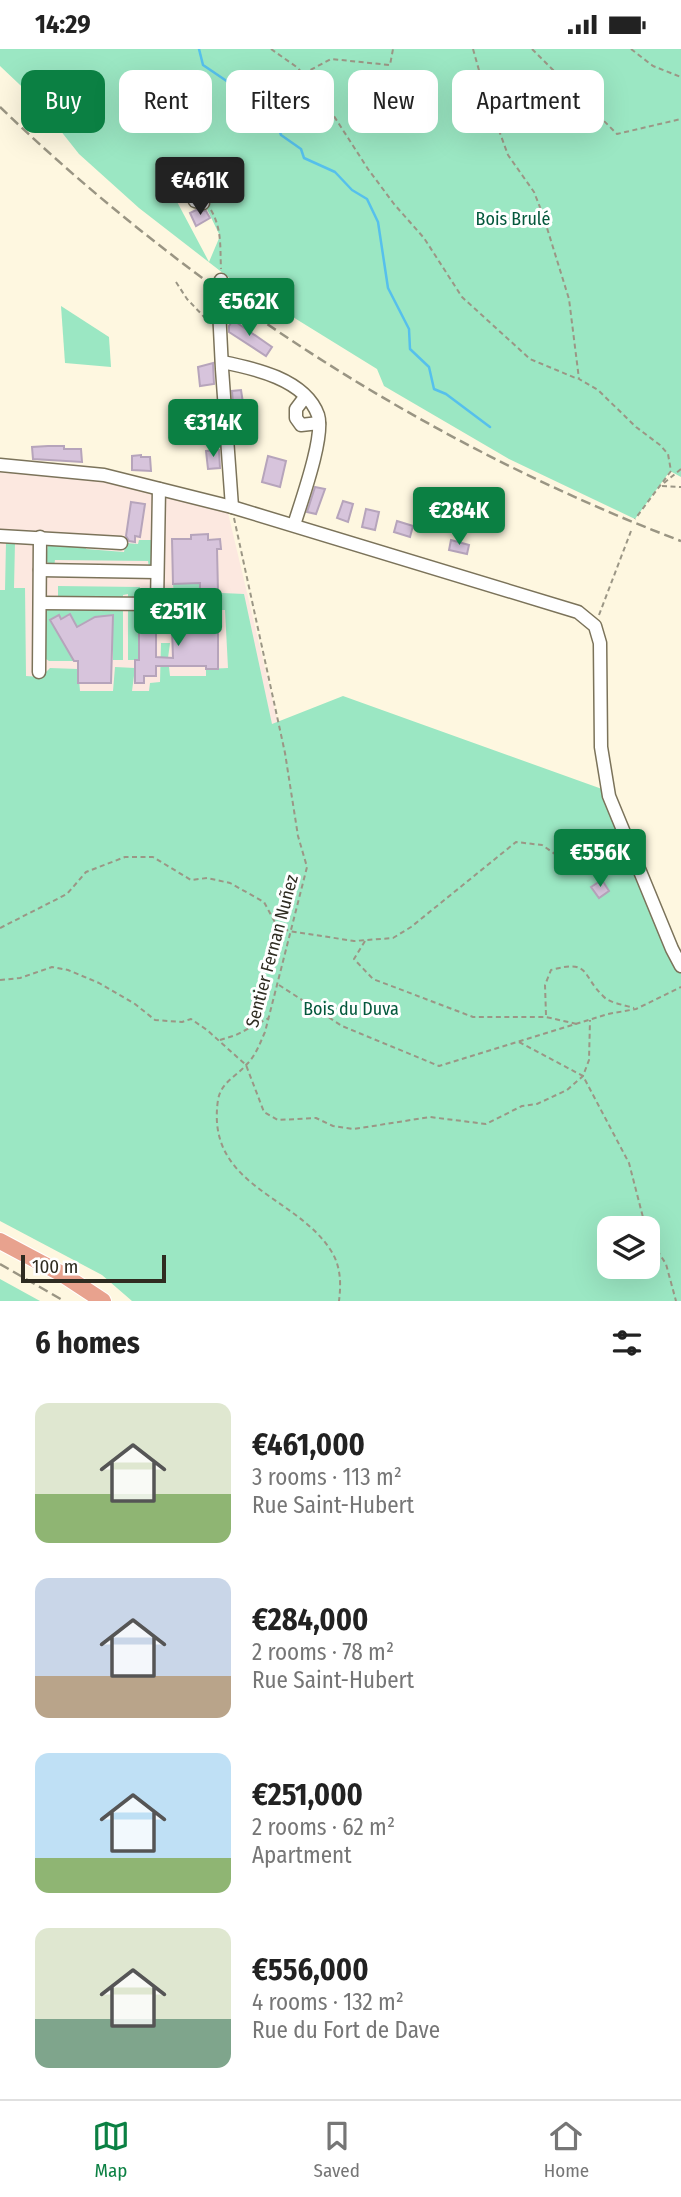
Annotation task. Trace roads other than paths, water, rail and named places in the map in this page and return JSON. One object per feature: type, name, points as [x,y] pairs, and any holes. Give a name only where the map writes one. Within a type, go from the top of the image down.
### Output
[{"type":"main road","points":[[0,1241],[62,1274],[103,1301]]},
{"type":"street","points":[[177,185],[181,193],[191,193],[195,201],[203,203]]},
{"type":"street","points":[[221,280],[220,332],[232,507]]},
{"type":"street","points":[[222,362],[260,370],[279,378],[305,397],[318,414],[319,437],[294,525]]},
{"type":"street","points":[[305,397],[296,409],[296,418],[300,425],[319,423]]},
{"type":"street","points":[[0,465],[104,475],[232,507],[578,611],[595,626],[602,660],[601,747],[609,796],[681,966]]},
{"type":"street","points":[[40,603],[157,604],[159,489]]},
{"type":"street","points":[[0,536],[121,543]]},
{"type":"street","points":[[39,672],[40,537]]},
{"type":"street","points":[[40,570],[157,572]]},
{"type":"waterway","points":[[199,49],[203,65],[234,86],[259,91],[262,109],[275,118],[281,135],[301,149],[304,158],[335,172],[352,190],[367,199],[378,222],[388,288],[409,329],[410,349],[429,367],[434,389],[446,394],[490,427]]},
{"type":"railway","points":[[0,107],[74,175],[153,240],[234,301],[319,358],[406,411],[496,459],[588,503],[681,541]]},
{"type":"railway","points":[[0,1264],[64,1301]]},
{"type":"park label","name":"Bois Brulé","points":[[513,219]]},
{"type":"park label","name":"Bois du Duva","points":[[351,1009]]}]
